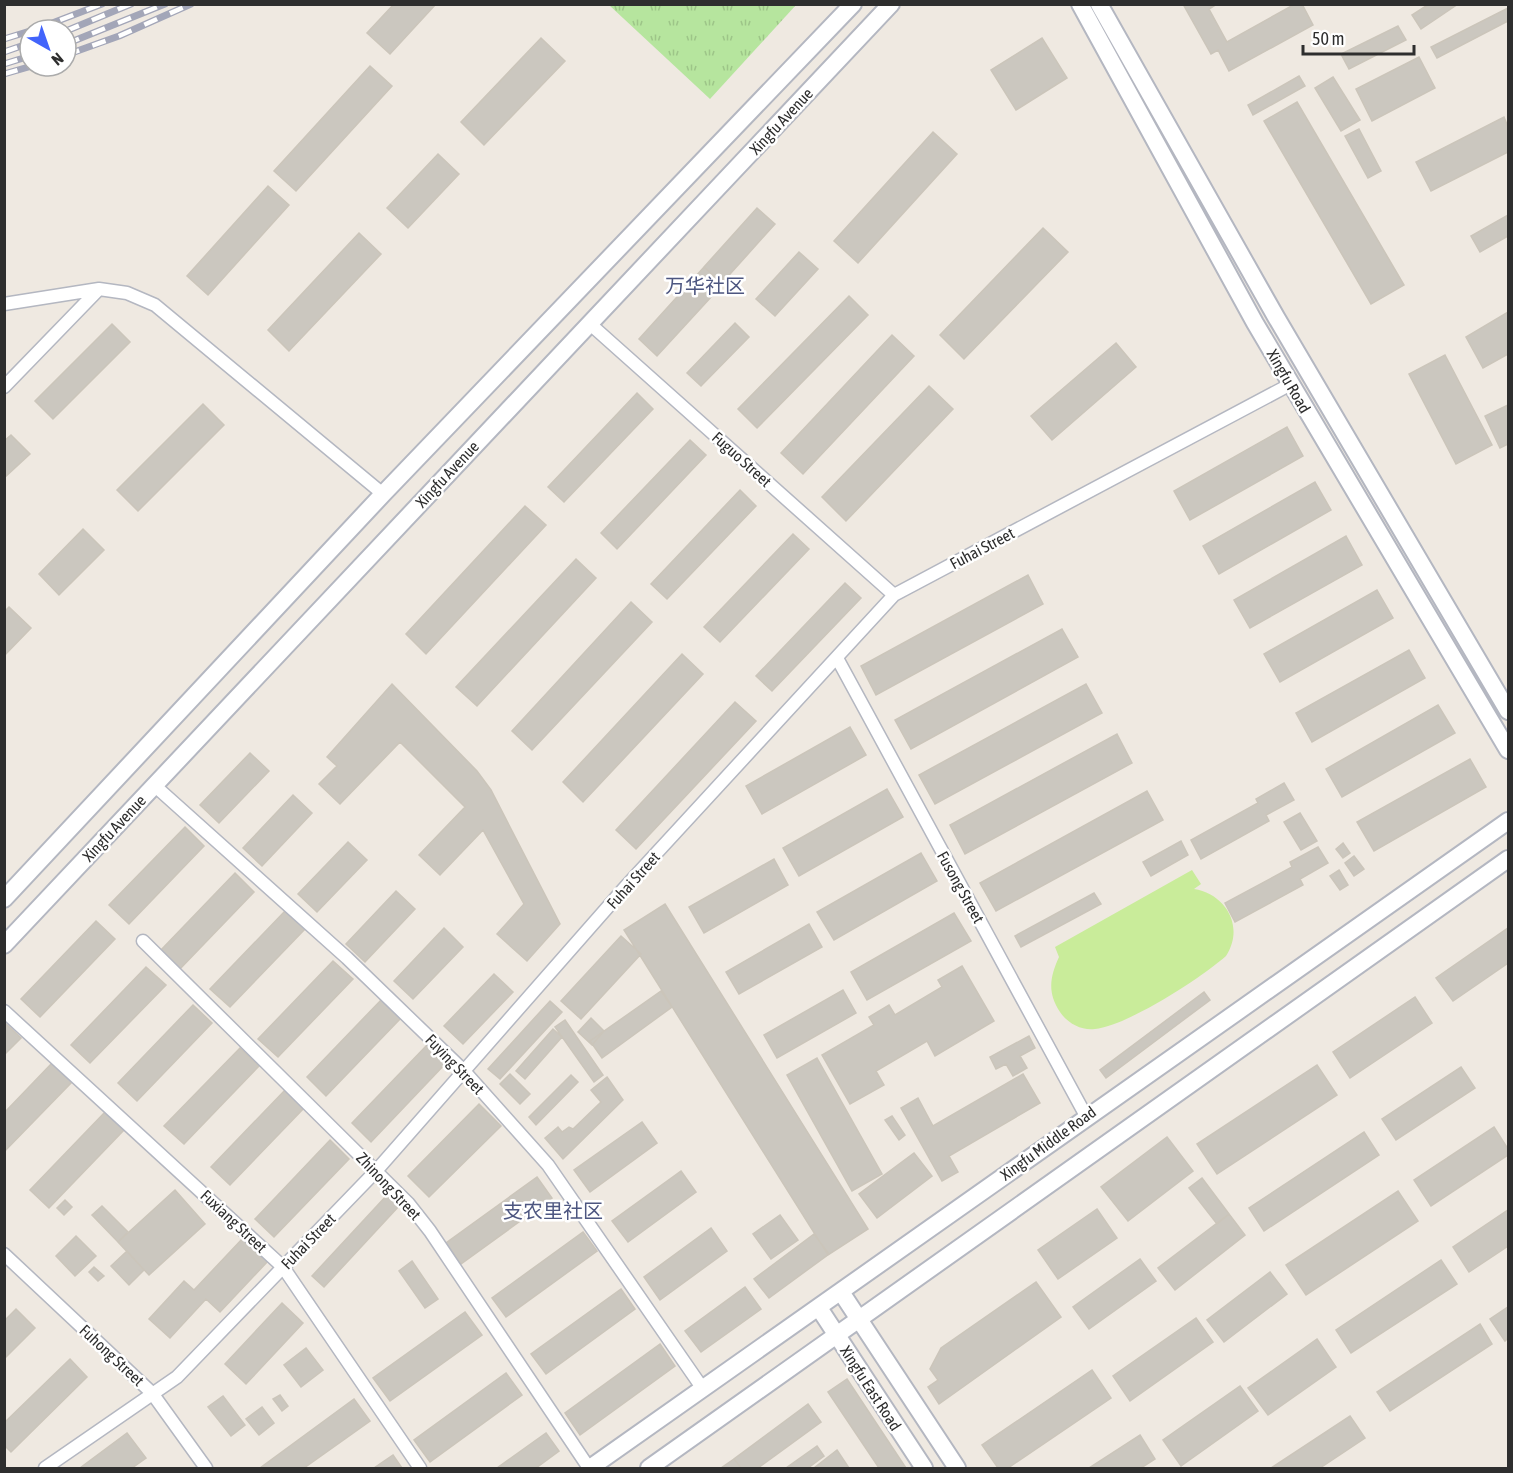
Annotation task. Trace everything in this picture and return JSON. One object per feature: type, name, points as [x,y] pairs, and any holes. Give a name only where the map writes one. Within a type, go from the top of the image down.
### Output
[{"type":"main road","name":"Xingfu Avenue","points":[[4,899],[383,494],[853,4]]},
{"type":"main road","name":"Xingfu Avenue","points":[[4,945],[891,4]]},
{"type":"main road","name":"Xingfu Road","points":[[1080,4],[1291,384],[1509,750]]},
{"type":"main road","name":"Xingfu Road","points":[[1099,4],[1276,317],[1509,711]]},
{"type":"main road","name":"Xingfu Middle Road","points":[[589,1468],[819,1308],[1086,1116],[1509,821]]},
{"type":"main road","name":"Xingfu Middle Road","points":[[649,1468],[1509,859]]},
{"type":"main road","name":"Xingfu East Road","points":[[841,1292],[957,1468]]},
{"type":"main road","name":"Xingfu East Road","points":[[819,1308],[924,1468]]},
{"type":"street","points":[[4,387],[99,289]]},
{"type":"street","points":[[4,304],[99,289],[127,293],[155,305],[383,494]]},
{"type":"street","name":"Fuguo Street","points":[[590,322],[894,595]]},
{"type":"street","name":"Fuhai Street","points":[[45,1468],[177,1377],[376,1171],[628,884],[894,595],[1291,384]]},
{"type":"street","name":"Fusong Street","points":[[837,658],[1086,1116]]},
{"type":"street","name":"Fuying Street","points":[[154,785],[347,957],[464,1071],[548,1166],[703,1389]]},
{"type":"street","name":"Zhinong Street","points":[[143,941],[408,1203],[430,1231],[589,1468]]},
{"type":"street","name":"Fuxiang Street","points":[[4,1011],[283,1267],[420,1468]]},
{"type":"street","name":"Fuhong Street","points":[[4,1254],[152,1393],[206,1468]]},
{"type":"green space","points":[[609,5],[796,5],[710,99]]},
{"type":"green space","points":[[1192,870],[1201,884],[1194,889],[1215,898],[1229,913],[1233,923],[1234,934],[1226,956],[1163,1000],[1109,1026],[1090,1029],[1067,1020],[1053,998],[1051,984],[1059,957],[1055,947]]},
{"type":"building","points":[[394,4],[436,4],[390,54],[367,33]]},
{"type":"building","points":[[1183,4],[1217,4],[1209,9],[1227,42],[1295,4],[1302,4],[1313,25],[1229,71],[1218,50],[1211,54]]},
{"type":"building","points":[[1429,4],[1458,4],[1421,29],[1412,15]]},
{"type":"building","points":[[1508,8],[1508,21],[1437,58],[1431,47]]},
{"type":"building","points":[[1398,26],[1406,40],[1349,69],[1341,54]]},
{"type":"building","points":[[541,38],[565,61],[484,145],[461,122]]},
{"type":"building","points":[[1042,38],[1067,78],[1016,110],[991,70]]},
{"type":"building","points":[[1419,57],[1435,88],[1372,121],[1356,89]]},
{"type":"building","points":[[370,66],[392,86],[296,191],[274,171]]},
{"type":"building","points":[[1299,76],[1305,86],[1253,115],[1248,105]]},
{"type":"building","points":[[1333,77],[1360,120],[1341,131],[1315,88]]},
{"type":"building","points":[[1297,102],[1404,285],[1371,304],[1264,121]]},
{"type":"building","points":[[1504,117],[1508,127],[1508,152],[1431,191],[1416,162]]},
{"type":"building","points":[[1359,129],[1381,171],[1368,178],[1345,136]]},
{"type":"building","points":[[933,132],[957,154],[858,263],[834,241]]},
{"type":"building","points":[[438,154],[459,174],[408,228],[387,208]]},
{"type":"building","points":[[268,186],[289,205],[208,295],[187,276]]},
{"type":"building","points":[[757,208],[775,224],[722,283],[704,267]]},
{"type":"building","points":[[1508,215],[1508,236],[1480,252],[1471,236]]},
{"type":"building","points":[[1043,228],[1068,252],[964,359],[940,335]]},
{"type":"building","points":[[359,233],[381,254],[289,351],[268,330]]},
{"type":"building","points":[[799,252],[818,269],[775,316],[756,299]]},
{"type":"building","points":[[704,267],[723,284],[657,356],[639,339]]},
{"type":"building","points":[[849,296],[868,315],[757,428],[738,409]]},
{"type":"building","points":[[1508,312],[1508,354],[1483,368],[1466,337]]},
{"type":"building","points":[[735,323],[749,337],[701,386],[687,373]]},
{"type":"building","points":[[112,324],[130,342],[53,419],[35,401]]},
{"type":"building","points":[[892,335],[914,356],[803,474],[781,453]]},
{"type":"building","points":[[1116,343],[1136,367],[1052,440],[1031,416]]},
{"type":"building","points":[[1445,355],[1492,445],[1456,464],[1409,374]]},
{"type":"building","points":[[929,386],[953,409],[846,521],[822,497]]},
{"type":"building","points":[[637,393],[653,409],[564,502],[548,487]]},
{"type":"building","points":[[203,404],[224,425],[138,511],[117,490]]},
{"type":"building","points":[[1508,405],[1508,444],[1500,448],[1485,416]]},
{"type":"building","points":[[1287,427],[1303,456],[1190,520],[1174,491]]},
{"type":"building","points":[[11,435],[30,454],[4,478],[4,441]]},
{"type":"building","points":[[690,440],[706,455],[617,549],[601,533]]},
{"type":"building","points":[[1315,482],[1331,510],[1219,574],[1203,546]]},
{"type":"building","points":[[740,490],[756,506],[667,599],[651,584]]},
{"type":"building","points":[[525,506],[546,525],[426,654],[406,634]]},
{"type":"building","points":[[83,529],[104,550],[59,595],[39,574]]},
{"type":"building","points":[[793,534],[809,549],[720,642],[704,627]]},
{"type":"building","points":[[1346,536],[1362,565],[1250,628],[1234,600]]},
{"type":"building","points":[[576,559],[596,578],[477,706],[456,687]]},
{"type":"building","points":[[1028,575],[1043,604],[876,695],[861,666]]},
{"type":"building","points":[[845,583],[861,598],[772,691],[756,676]]},
{"type":"building","points":[[1377,590],[1393,618],[1280,682],[1264,654]]},
{"type":"building","points":[[631,602],[652,622],[532,750],[512,731]]},
{"type":"building","points":[[9,607],[31,628],[4,656],[4,612]]},
{"type":"building","points":[[1062,629],[1078,657],[911,749],[895,720]]},
{"type":"building","points":[[1409,650],[1425,678],[1312,742],[1296,713]]},
{"type":"building","points":[[682,654],[703,674],[583,802],[563,782]]},
{"type":"building","points":[[392,684],[477,771],[491,790],[560,924],[527,961],[497,934],[524,904],[483,830],[440,875],[419,855],[465,807],[400,742],[340,804],[319,784],[337,766],[327,757]]},
{"type":"building","points":[[1086,684],[1102,713],[935,804],[919,775]]},
{"type":"building","points":[[735,702],[756,721],[636,849],[616,830]]},
{"type":"building","points":[[1438,705],[1455,733],[1342,797],[1326,769]]},
{"type":"building","points":[[850,727],[866,755],[762,814],[746,786]]},
{"type":"building","points":[[1117,734],[1132,763],[965,854],[950,825]]},
{"type":"building","points":[[250,753],[269,771],[219,823],[200,805]]},
{"type":"building","points":[[1470,759],[1486,787],[1374,851],[1357,822]]},
{"type":"building","points":[[1284,783],[1294,800],[1266,815],[1269,821],[1201,859],[1191,840],[1258,803],[1256,799]]},
{"type":"building","points":[[887,789],[903,817],[799,876],[783,848]]},
{"type":"building","points":[[1147,791],[1163,820],[996,911],[980,883]]},
{"type":"building","points":[[293,795],[312,813],[262,866],[243,848]]},
{"type":"building","points":[[1300,813],[1317,841],[1301,850],[1284,822]]},
{"type":"building","points":[[185,827],[204,846],[129,924],[109,905]]},
{"type":"building","points":[[1181,841],[1188,855],[1151,876],[1143,862]]},
{"type":"building","points":[[348,842],[367,860],[317,912],[298,894]]},
{"type":"building","points":[[1343,843],[1350,853],[1343,858],[1336,849]]},
{"type":"building","points":[[1318,847],[1328,863],[1300,879],[1303,885],[1235,922],[1225,903],[1292,867],[1290,862]]},
{"type":"building","points":[[921,853],[937,881],[834,940],[817,912]]},
{"type":"building","points":[[1354,856],[1364,869],[1354,876],[1345,863]]},
{"type":"building","points":[[774,859],[788,885],[704,933],[689,907]]},
{"type":"building","points":[[1339,870],[1348,885],[1340,890],[1330,876]]},
{"type":"building","points":[[235,873],[254,892],[179,970],[160,951]]},
{"type":"building","points":[[396,891],[415,909],[365,962],[346,944]]},
{"type":"building","points":[[1094,893],[1101,904],[1021,947],[1015,936]]},
{"type":"building","points":[[665,904],[868,1229],[828,1255],[624,930]]},
{"type":"building","points":[[285,911],[305,929],[230,1007],[210,989]]},
{"type":"building","points":[[954,913],[971,941],[867,1000],[851,972]]},
{"type":"building","points":[[96,921],[115,939],[40,1017],[21,999]]},
{"type":"building","points":[[809,924],[822,947],[739,994],[726,972]]},
{"type":"building","points":[[444,928],[463,947],[413,999],[394,981]]},
{"type":"building","points":[[1508,928],[1508,963],[1453,1001],[1436,978]]},
{"type":"building","points":[[621,936],[641,954],[581,1019],[561,1001]]},
{"type":"building","points":[[333,961],[353,979],[278,1057],[258,1039]]},
{"type":"building","points":[[962,966],[994,1021],[935,1056],[927,1041],[876,1071],[884,1085],[850,1104],[822,1055],[874,1025],[869,1017],[889,1005],[895,1015],[942,987],[938,980]]},
{"type":"building","points":[[146,967],[166,985],[90,1063],[71,1045]]},
{"type":"building","points":[[494,974],[513,992],[463,1044],[444,1026]]},
{"type":"building","points":[[843,990],[856,1013],[777,1058],[764,1035]]},
{"type":"building","points":[[661,991],[672,1007],[602,1058],[590,1041]]},
{"type":"building","points":[[1204,992],[1210,1000],[1106,1078],[1100,1070]]},
{"type":"building","points":[[1415,997],[1432,1023],[1350,1078],[1333,1052]]},
{"type":"building","points":[[382,999],[401,1018],[326,1096],[307,1077]]},
{"type":"building","points":[[550,1001],[562,1012],[500,1079],[488,1069]]},
{"type":"building","points":[[193,1005],[212,1023],[137,1101],[118,1083]]},
{"type":"building","points":[[591,1018],[604,1031],[592,1045],[578,1032]]},
{"type":"building","points":[[565,1020],[603,1075],[594,1082],[555,1027]]},
{"type":"building","points":[[4,1022],[21,1038],[4,1055]]},
{"type":"building","points":[[553,1029],[562,1037],[525,1079],[516,1071]]},
{"type":"building","points":[[1029,1036],[1035,1048],[1020,1056],[1027,1068],[1013,1076],[1006,1064],[996,1069],[990,1057]]},
{"type":"building","points":[[427,1045],[446,1063],[371,1142],[352,1123]]},
{"type":"building","points":[[240,1048],[259,1066],[184,1144],[164,1126]]},
{"type":"building","points":[[817,1058],[882,1174],[852,1191],[787,1075]]},
{"type":"building","points":[[52,1063],[72,1082],[4,1152],[4,1113]]},
{"type":"building","points":[[1317,1065],[1337,1095],[1217,1174],[1197,1144]]},
{"type":"building","points":[[1461,1067],[1475,1088],[1396,1140],[1382,1119]]},
{"type":"building","points":[[510,1074],[530,1094],[520,1104],[500,1084]]},
{"type":"building","points":[[1023,1074],[1040,1103],[949,1156],[958,1172],[942,1181],[901,1108],[918,1098],[933,1126]]},
{"type":"building","points":[[571,1075],[578,1082],[536,1125],[529,1117]]},
{"type":"building","points":[[607,1077],[623,1100],[563,1159],[545,1138],[558,1127],[562,1132],[569,1127],[573,1129],[601,1102],[591,1090]]},
{"type":"building","points":[[286,1089],[305,1107],[230,1185],[211,1167]]},
{"type":"building","points":[[479,1104],[501,1126],[429,1197],[408,1176]]},
{"type":"building","points":[[105,1112],[124,1130],[49,1208],[30,1190]]},
{"type":"building","points":[[892,1116],[905,1135],[899,1140],[885,1120]]},
{"type":"building","points":[[642,1122],[657,1143],[590,1192],[574,1170]]},
{"type":"building","points":[[1494,1127],[1508,1149],[1508,1155],[1431,1206],[1414,1180]]},
{"type":"building","points":[[1364,1132],[1379,1155],[1264,1231],[1249,1208]]},
{"type":"building","points":[[1167,1137],[1193,1171],[1128,1221],[1101,1187]]},
{"type":"building","points":[[330,1140],[349,1159],[274,1237],[255,1219]]},
{"type":"building","points":[[914,1153],[932,1176],[877,1218],[859,1194]]},
{"type":"building","points":[[681,1171],[696,1192],[628,1242],[612,1221]]},
{"type":"building","points":[[537,1177],[552,1198],[461,1264],[446,1243]]},
{"type":"building","points":[[1202,1178],[1229,1214],[1217,1224],[1189,1188]]},
{"type":"building","points":[[175,1190],[205,1224],[149,1275],[118,1242]]},
{"type":"building","points":[[1398,1191],[1418,1221],[1306,1295],[1286,1265]]},
{"type":"building","points":[[387,1195],[399,1206],[324,1287],[312,1276]]},
{"type":"building","points":[[65,1200],[72,1207],[64,1215],[57,1208]]},
{"type":"building","points":[[102,1206],[128,1232],[118,1242],[92,1215]]},
{"type":"building","points":[[1097,1209],[1117,1238],[1058,1279],[1038,1250]]},
{"type":"building","points":[[1508,1210],[1508,1246],[1469,1272],[1453,1247]]},
{"type":"building","points":[[1229,1214],[1245,1235],[1175,1290],[1158,1268]]},
{"type":"building","points":[[780,1215],[798,1240],[771,1259],[753,1234]]},
{"type":"building","points":[[711,1228],[727,1251],[660,1300],[644,1277]]},
{"type":"building","points":[[583,1232],[597,1251],[506,1317],[492,1298]]},
{"type":"building","points":[[814,1234],[829,1254],[769,1298],[754,1279]]},
{"type":"building","points":[[76,1236],[96,1256],[75,1276],[56,1256]]},
{"type":"building","points":[[243,1238],[268,1261],[220,1312],[206,1299],[170,1338],[149,1319],[184,1281],[194,1290]]},
{"type":"building","points":[[127,1251],[144,1270],[129,1285],[111,1266]]},
{"type":"building","points":[[1140,1259],[1156,1281],[1089,1329],[1073,1307]]},
{"type":"building","points":[[1441,1260],[1457,1284],[1351,1353],[1336,1330]]},
{"type":"building","points":[[412,1261],[438,1299],[425,1308],[399,1271]]},
{"type":"building","points":[[94,1267],[104,1276],[98,1281],[89,1272]]},
{"type":"building","points":[[1270,1272],[1287,1294],[1224,1342],[1207,1320]]},
{"type":"building","points":[[1036,1282],[1061,1317],[939,1404],[928,1387],[938,1380],[930,1369],[941,1348]]},
{"type":"building","points":[[745,1287],[761,1309],[701,1352],[685,1331]]},
{"type":"building","points":[[621,1289],[635,1309],[546,1374],[531,1354]]},
{"type":"building","points":[[282,1303],[303,1323],[246,1384],[225,1364]]},
{"type":"building","points":[[1508,1307],[1508,1338],[1505,1341],[1490,1319]]},
{"type":"building","points":[[16,1309],[35,1328],[4,1359],[4,1321]]},
{"type":"building","points":[[465,1312],[482,1335],[390,1401],[373,1378]]},
{"type":"building","points":[[1196,1318],[1213,1342],[1130,1401],[1113,1376]]},
{"type":"building","points":[[1480,1324],[1492,1344],[1390,1411],[1377,1392]]},
{"type":"building","points":[[1317,1339],[1336,1367],[1268,1415],[1248,1388]]},
{"type":"building","points":[[660,1344],[675,1366],[580,1435],[565,1413]]},
{"type":"building","points":[[306,1348],[323,1370],[301,1387],[284,1365]]},
{"type":"building","points":[[70,1359],[87,1377],[11,1452],[4,1445],[4,1423]]},
{"type":"building","points":[[1092,1370],[1111,1398],[1008,1468],[998,1468],[982,1445]]},
{"type":"building","points":[[506,1373],[522,1395],[430,1462],[414,1440]]},
{"type":"building","points":[[847,1379],[906,1468],[879,1468],[828,1392]]},
{"type":"building","points":[[1240,1386],[1258,1411],[1181,1466],[1163,1440]]},
{"type":"building","points":[[280,1395],[288,1406],[282,1411],[273,1399]]},
{"type":"building","points":[[223,1396],[245,1425],[231,1436],[208,1407]]},
{"type":"building","points":[[354,1399],[370,1421],[304,1468],[260,1468]]},
{"type":"building","points":[[808,1404],[821,1422],[758,1468],[741,1468],[734,1459]]},
{"type":"building","points":[[262,1407],[274,1423],[259,1435],[246,1419]]},
{"type":"building","points":[[1350,1416],[1365,1438],[1320,1468],[1271,1468]]},
{"type":"building","points":[[127,1433],[146,1458],[132,1468],[80,1468]]},
{"type":"building","points":[[546,1433],[559,1451],[536,1468],[497,1468]]},
{"type":"building","points":[[1140,1435],[1155,1459],[1141,1468],[1089,1468]]},
{"type":"building","points":[[817,1446],[824,1456],[808,1468],[786,1468]]},
{"type":"building","points":[[837,1450],[849,1468],[814,1468]]},
{"type":"building","points":[[393,1455],[402,1468],[374,1468]]},
{"type":"building","points":[[734,1459],[741,1468],[721,1468]]},
{"type":"railway","points":[[65,18],[102,4]]},
{"type":"railway","points":[[78,26],[131,4]]},
{"type":"railway","points":[[78,39],[165,4]]},
{"type":"railway","points":[[78,51],[119,36],[191,4]]},
{"type":"railway","points":[[4,39],[18,35]]},
{"type":"railway","points":[[4,52],[18,47]]},
{"type":"railway","points":[[4,64],[18,60]]},
{"type":"railway","points":[[4,74],[18,70]]},
{"type":"district","name":"万华社区","points":[[705,286]]},
{"type":"district","name":"支农里社区","points":[[553,1211]]}]
